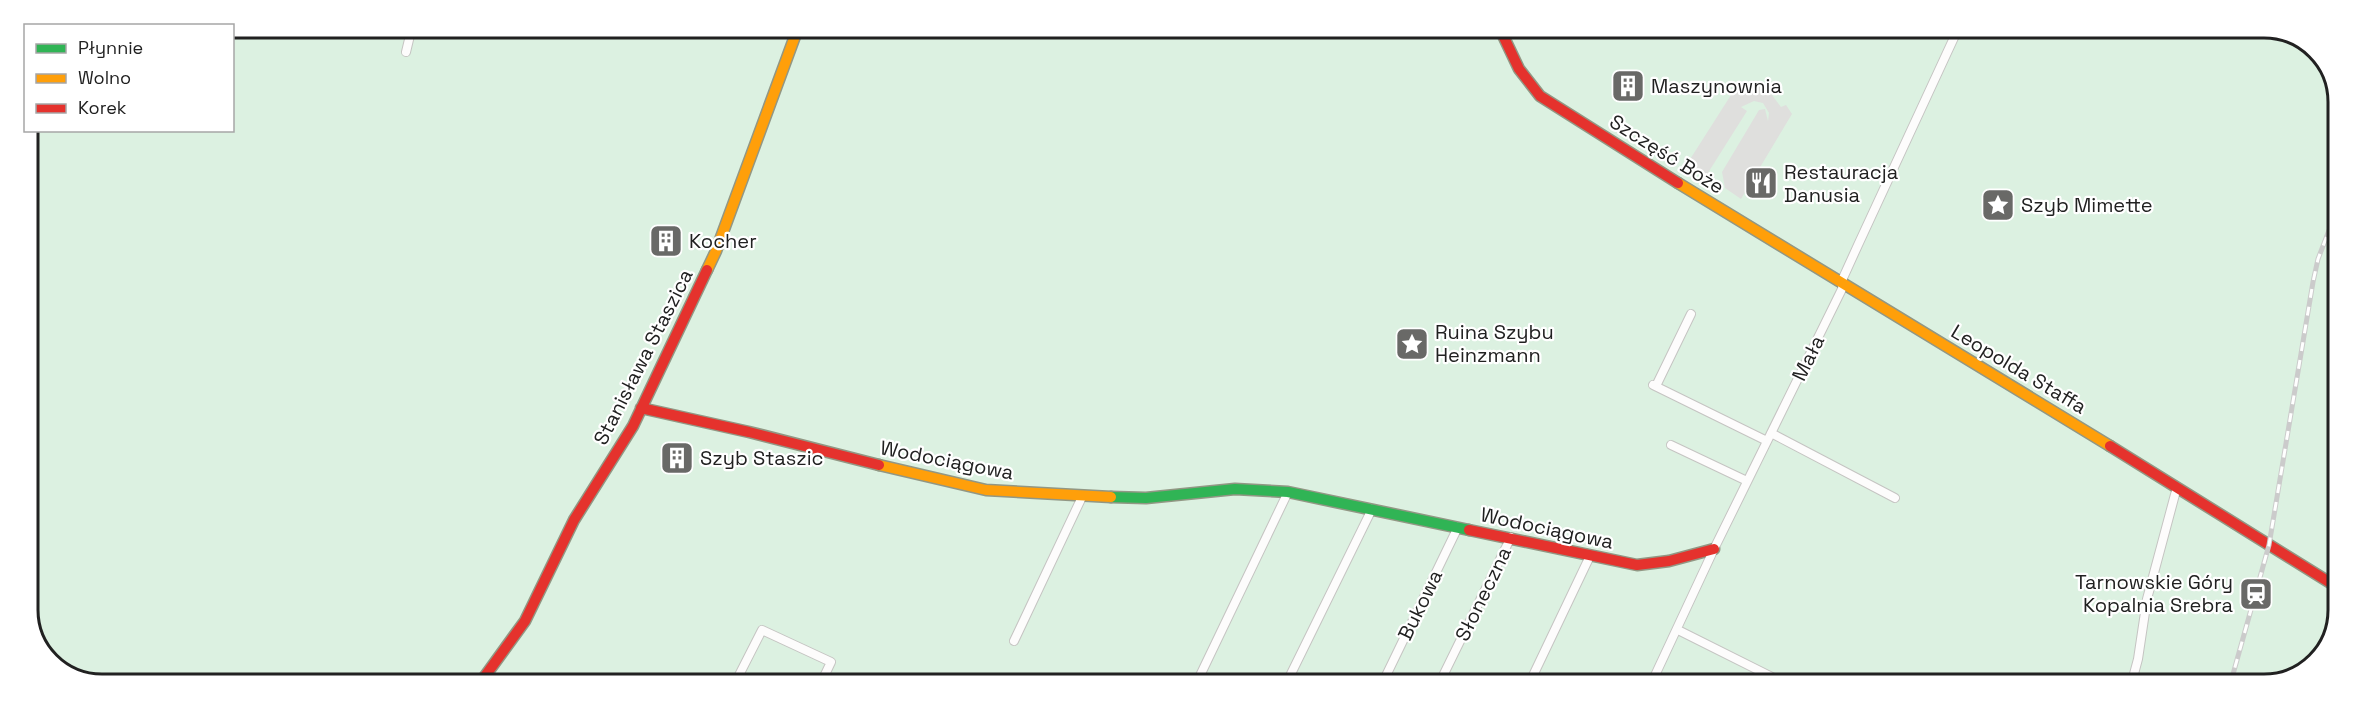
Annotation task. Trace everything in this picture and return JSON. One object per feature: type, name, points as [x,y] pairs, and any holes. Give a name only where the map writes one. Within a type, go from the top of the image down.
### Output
[{"type":"street","points":[[406,52],[409,38]]},
{"type":"street","name":"Stanisława Staszica","points":[[487,675],[525,621],[574,520],[633,426],[716,251],[794,38]]},
{"type":"street","name":"Szczęść Boże","points":[[1504,38],[1519,69],[1540,96],[1843,283]]},
{"type":"street","name":"Mała","points":[[1656,675],[1714,549],[1842,289],[1883,189],[1954,38]]},
{"type":"street","name":"Leopolda Staffa","points":[[1843,283],[2328,580]]},
{"type":"street","points":[[1691,314],[1654,386],[1769,437],[1894,498]]},
{"type":"street","name":"Wodociągowa","points":[[641,408],[986,490],[1082,497],[1146,498],[1235,489],[1288,492],[1637,565],[1655,564],[1714,549]]},
{"type":"street","points":[[1671,445],[1747,481]]},
{"type":"street","points":[[2134,675],[2147,599],[2177,487]]},
{"type":"street","points":[[1200,675],[1288,492]]},
{"type":"street","points":[[1014,641],[1082,497]]},
{"type":"street","points":[[1290,675],[1372,509]]},
{"type":"street","name":"Bukowa","points":[[1386,675],[1458,527]]},
{"type":"street","name":"Słoneczna","points":[[1443,675],[1511,537]]},
{"type":"street","points":[[1533,675],[1590,556]]},
{"type":"street","points":[[739,675],[762,630],[831,662],[825,675]]},
{"type":"street","points":[[1678,630],[1768,675]]},
{"type":"green space","points":[[234,38],[2273,38],[2289,42],[2310,56],[2320,69],[2326,85],[2328,97],[2328,619],[2322,639],[2310,656],[2297,666],[2277,673],[2265,675],[101,675],[73,668],[59,659],[46,643],[38,615],[38,132],[234,132]]},
{"type":"shaded area","points":[[1761,84],[1760,90],[1772,95],[1781,107],[1786,105],[1792,114],[1741,199],[1725,188],[1722,172],[1759,110],[1765,109],[1768,121],[1769,113],[1763,103],[1754,101],[1741,107],[1747,111],[1706,176],[1687,164],[1731,95],[1744,86]]},
{"type":"railway","points":[[2233,675],[2269,545],[2313,282],[2318,259],[2328,233]]},
{"type":"traffic: fast","points":[[1111,497],[1146,498],[1235,489],[1288,492],[1469,530]]},
{"type":"traffic: slow","points":[[707,270],[794,38]]},
{"type":"traffic: slow","points":[[1678,183],[2110,446]]},
{"type":"traffic: slow","points":[[879,465],[986,490],[1111,497]]},
{"type":"traffic: jam","points":[[1504,38],[1519,69],[1540,96],[1678,183]]},
{"type":"traffic: jam","points":[[486,675],[525,621],[574,520],[633,426],[707,270]]},
{"type":"traffic: jam","points":[[641,408],[749,432],[879,465]]},
{"type":"traffic: jam","points":[[2110,446],[2328,581]]},
{"type":"traffic: jam","points":[[1469,530],[1637,565],[1669,561],[1714,549]]},
{"type":"place","name":"Maszynownia","points":[[1628,86]]},
{"type":"place","name":"Restauracja Danusia","points":[[1761,183]]},
{"type":"place","name":"Szyb Mimette","points":[[1998,205]]},
{"type":"place","name":"Kocher","points":[[666,241]]},
{"type":"place","name":"Ruina Szybu Heinzmann","points":[[1412,344]]},
{"type":"place","name":"Szyb Staszic","points":[[677,458]]},
{"type":"place","name":"Tarnowskie Góry Kopalnia Srebra","points":[[2256,594]]}]
